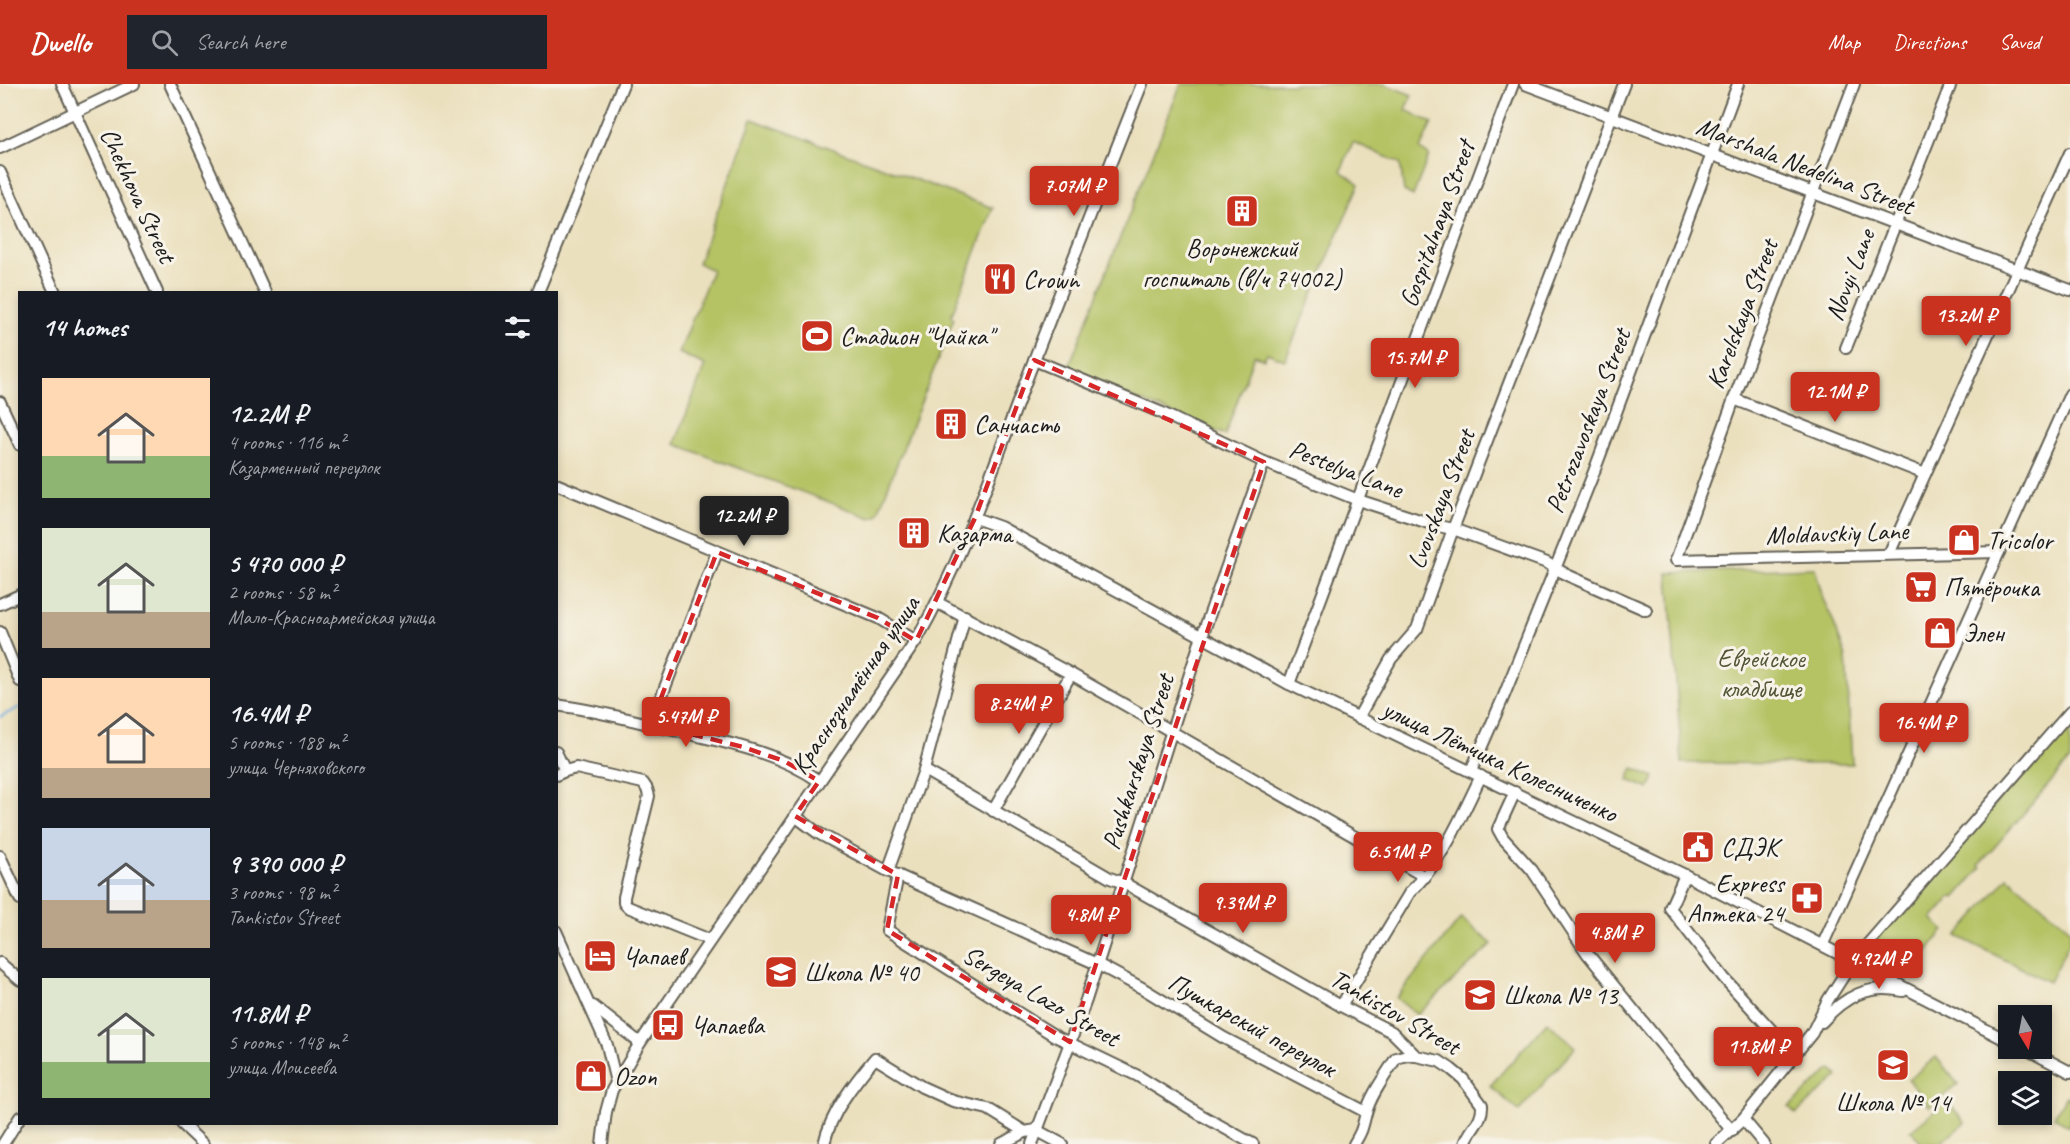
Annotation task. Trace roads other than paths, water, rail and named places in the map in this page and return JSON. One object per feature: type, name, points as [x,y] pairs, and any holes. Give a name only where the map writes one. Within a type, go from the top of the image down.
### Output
[{"type":"street","name":"Chekhova Street","points":[[62,84],[157,291]]},
{"type":"street","points":[[0,148],[134,84]]},
{"type":"street","points":[[170,84],[265,291]]},
{"type":"street","points":[[538,291],[623,84]]},
{"type":"street","name":"Краснознамённая улица","points":[[602,1144],[606,1112],[616,1082],[640,1043],[916,641],[938,603],[975,518],[1142,84]]},
{"type":"street","name":"Gospitalnaya Street","points":[[1289,684],[1513,84]]},
{"type":"street","name":"Marshala Nedelina Street","points":[[1525,84],[2070,290]]},
{"type":"street","name":"Lvovskaya Street","points":[[1358,718],[1391,659],[1417,629],[1453,529],[1624,84]]},
{"type":"street","name":"Petrozavoskaya Street","points":[[1341,1005],[1410,892],[1425,877],[1455,831],[1503,698],[1596,466],[1738,84]]},
{"type":"street","name":"Karelskaya Street","points":[[1676,560],[1734,399],[1854,84]]},
{"type":"street","name":"Novyi Lane","points":[[1846,348],[1951,84]]},
{"type":"street","points":[[1889,554],[2070,153]]},
{"type":"street","points":[[0,172],[55,291]]},
{"type":"street","name":"Pestelya Lane","points":[[1034,360],[1160,412],[1264,462],[1358,500],[1453,529],[1547,563],[1646,610]]},
{"type":"street","points":[[1823,944],[2070,394]]},
{"type":"street","points":[[1734,399],[1925,474]]},
{"type":"street","points":[[0,402],[18,441]]},
{"type":"street","name":"Pushkarskaya Street","points":[[1032,1144],[1031,1131],[1070,1042],[1124,883],[1202,636],[1264,462]]},
{"type":"street","points":[[558,485],[878,618],[916,641]]},
{"type":"street","name":"улица Лётчика Колесниченко","points":[[975,518],[1000,527],[1289,684],[1685,875],[1998,1036]]},
{"type":"street","points":[[651,724],[717,552]]},
{"type":"street","name":"Moldavskiy Lane","points":[[1676,560],[1999,552]]},
{"type":"street","points":[[0,604],[18,596]]},
{"type":"street","points":[[938,603],[1071,674],[1425,877]]},
{"type":"street","points":[[893,873],[924,770],[965,616]]},
{"type":"street","points":[[0,632],[18,676]]},
{"type":"street","points":[[993,811],[1071,674]]},
{"type":"street","points":[[558,705],[651,724],[743,747],[784,761],[819,781]]},
{"type":"street","points":[[1812,1033],[1828,1000],[1853,961],[2070,712]]},
{"type":"street","points":[[561,773],[576,768],[643,783],[649,796],[624,903],[628,907],[710,940]]},
{"type":"street","name":"Tankistov Street","points":[[924,770],[1110,878],[1124,883],[1392,1032],[1416,1056],[1439,1062],[1450,1069],[1463,1079],[1482,1105],[1480,1119],[1467,1135],[1465,1144]]},
{"type":"street","points":[[1515,792],[1498,828],[1503,838],[1532,870],[1587,953],[1732,1131]]},
{"type":"street","name":"Пушкарский переулок","points":[[795,816],[818,833],[893,873],[1097,964],[1142,988],[1224,1038],[1366,1113]]},
{"type":"street","points":[[0,856],[18,895]]},
{"type":"street","name":"Sergeya Lazo Street","points":[[893,873],[887,930],[1017,1014],[1055,1036],[1137,1076],[1253,1144]]},
{"type":"street","points":[[1685,875],[1670,908],[1724,978],[1795,1056]]},
{"type":"street","points":[[558,935],[590,1004],[610,1055],[616,1082]]},
{"type":"street","points":[[0,963],[18,978]]},
{"type":"street","points":[[1716,1144],[1743,1119],[1812,1033],[1841,1003],[1867,990],[1881,987],[1918,994]]},
{"type":"street","points":[[590,1004],[640,1043]]},
{"type":"street","points":[[1354,1144],[1364,1129],[1366,1113],[1396,1058],[1407,1055],[1416,1056]]},
{"type":"street","points":[[824,1144],[836,1112],[875,1058],[922,1087],[953,1101],[988,1109],[1062,1144]]},
{"type":"street","points":[[2045,1059],[2070,1072]]},
{"type":"street","points":[[2,1139],[18,1119]]},
{"type":"street","points":[[1743,1119],[1764,1144]]},
{"type":"street","points":[[183,1125],[203,1144]]},
{"type":"street","points":[[1001,1144],[1031,1131]]},
{"type":"waterway","points":[[0,717],[18,708]]},
{"type":"place","name":"Воронежский госпиталь (в/ч 74002)","points":[[1242,211]]},
{"type":"place","name":"Crown","points":[[1000,279]]},
{"type":"place","name":"Стадион \"Чайка\"","points":[[817,336]]},
{"type":"place","name":"Санчасть","points":[[951,424]]},
{"type":"place","name":"Казарма","points":[[914,533]]},
{"type":"place","name":"Tricolor","points":[[1964,540]]},
{"type":"place","name":"Пятёрочка","points":[[1921,587]]},
{"type":"place","name":"Элен","points":[[1940,633]]},
{"type":"place","name":"СДЭК","points":[[1698,847]]},
{"type":"place","name":"Express Аптека 24","points":[[1807,898]]},
{"type":"place","name":"Чапаев","points":[[600,956]]},
{"type":"place","name":"Школа № 40","points":[[781,972]]},
{"type":"place","name":"Школа № 13","points":[[1480,995]]},
{"type":"place","name":"Чапаева","points":[[668,1025]]},
{"type":"place","name":"Школа № 14","points":[[1893,1065]]},
{"type":"place","name":"Ozon","points":[[591,1076]]},
{"type":"park label","name":"Еврейское кладбище","points":[[1761,673]]}]
